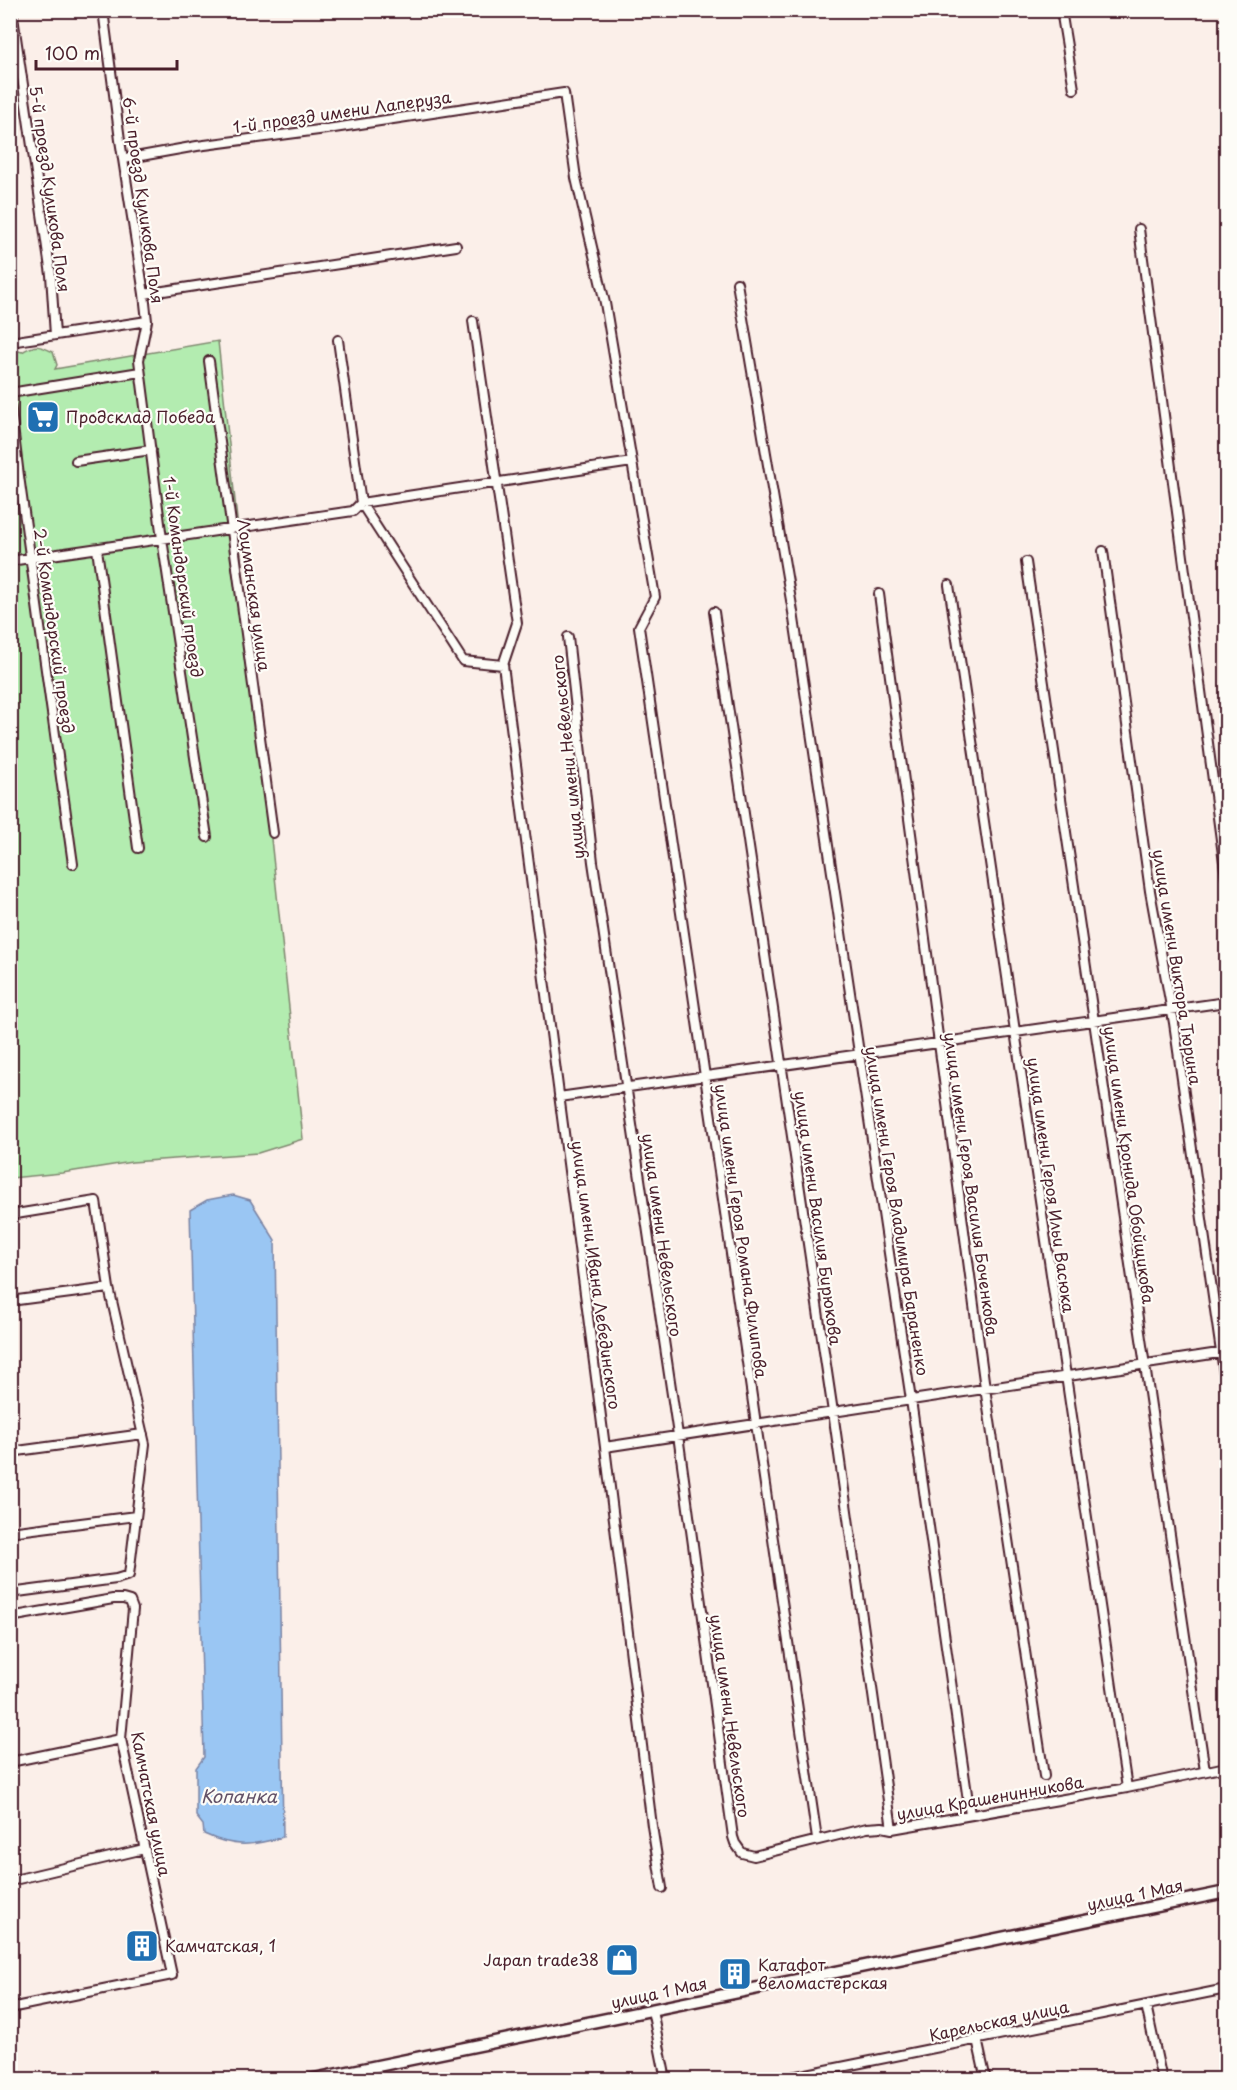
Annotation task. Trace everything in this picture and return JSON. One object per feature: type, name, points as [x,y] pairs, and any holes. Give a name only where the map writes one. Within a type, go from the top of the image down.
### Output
[{"type":"street","name":"5-й проезд Куликова Поля","points":[[12,10],[51,275],[55,336]]},
{"type":"street","points":[[103,11],[113,10]]},
{"type":"street","points":[[1061,10],[1074,89]]},
{"type":"street","name":"6-й проезд Куликова Поля","points":[[103,11],[147,321]]},
{"type":"street","name":"1-й проезд имени Лаперуза","points":[[124,159],[196,146],[334,128],[564,93],[576,178],[605,303],[632,462]]},
{"type":"street","points":[[1139,229],[1227,878]]},
{"type":"street","points":[[144,294],[456,246]]},
{"type":"street","name":"улица имени Героя Владимира Бараненко","points":[[737,283],[793,612],[911,1400],[970,1815]]},
{"type":"street","points":[[10,342],[147,321]]},
{"type":"street","name":"1-й Командорский проезд","points":[[147,321],[139,360],[140,372],[162,539],[207,837]]},
{"type":"street","points":[[338,340],[361,503],[463,661],[503,665],[517,623],[472,321]]},
{"type":"street","name":"Лоцманская улица","points":[[209,361],[273,833]]},
{"type":"street","points":[[10,393],[140,372]]},
{"type":"street","name":"2-й Командорский проезд","points":[[10,402],[15,477],[31,558],[73,864]]},
{"type":"street","points":[[76,461],[151,450]]},
{"type":"street","points":[[10,561],[353,511],[361,503],[632,462]]},
{"type":"street","name":"улица имени Героя Романа Филипова","points":[[632,462],[655,597],[639,627],[817,1839]]},
{"type":"street","points":[[96,549],[138,848]]},
{"type":"street","name":"улица имени Виктора Тюрина","points":[[1103,550],[1150,891],[1172,1010],[1224,1352],[1227,1388]]},
{"type":"street","name":"улица имени Кронида Обойщикова","points":[[1026,562],[1205,1771]]},
{"type":"street","name":"улица имени Героя Ильи Васюка","points":[[949,585],[1127,1788]]},
{"type":"street","name":"улица имени Героя Василия Боченкова","points":[[879,594],[985,1388],[1044,1776]]},
{"type":"street","name":"улица имени Василия Бирюкова","points":[[714,612],[833,1412],[892,1829]]},
{"type":"street","name":"улица имени Невельского","points":[[568,637],[593,861],[678,1436],[733,1837]]},
{"type":"street","name":"улица имени Ивана Лебединского","points":[[503,665],[652,1826],[662,1888]]},
{"type":"street","points":[[559,1097],[1227,1002]]},
{"type":"street","points":[[10,1215],[96,1201],[109,1288],[145,1444],[129,1575],[116,1579],[10,1593]]},
{"type":"street","points":[[10,1301],[109,1288]]},
{"type":"street","points":[[605,1447],[1224,1352]]},
{"type":"street","points":[[10,1452],[143,1434]]},
{"type":"street","points":[[10,1532],[136,1516]]},
{"type":"street","name":"Камчатская улица","points":[[10,1617],[112,1599],[130,1601],[134,1620],[121,1739],[172,1975],[10,2008]]},
{"type":"street","points":[[10,1762],[121,1739]]},
{"type":"street","name":"улица Крашенинникова","points":[[733,1837],[742,1853],[754,1856],[867,1828],[892,1829],[1127,1788],[1227,1767]]},
{"type":"street","points":[[10,1881],[144,1849]]},
{"type":"street","name":"улица 1 Мая","points":[[309,2079],[1227,1892]]},
{"type":"street","name":"Карельская улица","points":[[777,2079],[814,2076],[977,2038],[1227,1989]]},
{"type":"street","points":[[1146,2005],[1162,2079]]},
{"type":"street","points":[[652,2010],[666,2079]]},
{"type":"street","points":[[977,2038],[986,2079]]},
{"type":"green space","points":[[218,341],[303,1139],[258,1153],[132,1162],[11,1178],[11,349],[22,352],[38,346],[53,352],[57,365],[55,369]]},
{"type":"water","name":"Копанка","points":[[233,1195],[250,1200],[275,1240],[283,1837],[252,1844],[225,1842],[204,1834],[203,1825],[196,1816],[196,1768],[204,1757],[190,1210],[207,1200]]},
{"type":"place","name":"Продсклад Победа","points":[[43,417]]},
{"type":"place","name":"Камчатская, 1","points":[[142,1946]]},
{"type":"place","name":"Japan trade38","points":[[622,1960]]},
{"type":"place","name":"Катафот веломастерская","points":[[735,1974]]}]
